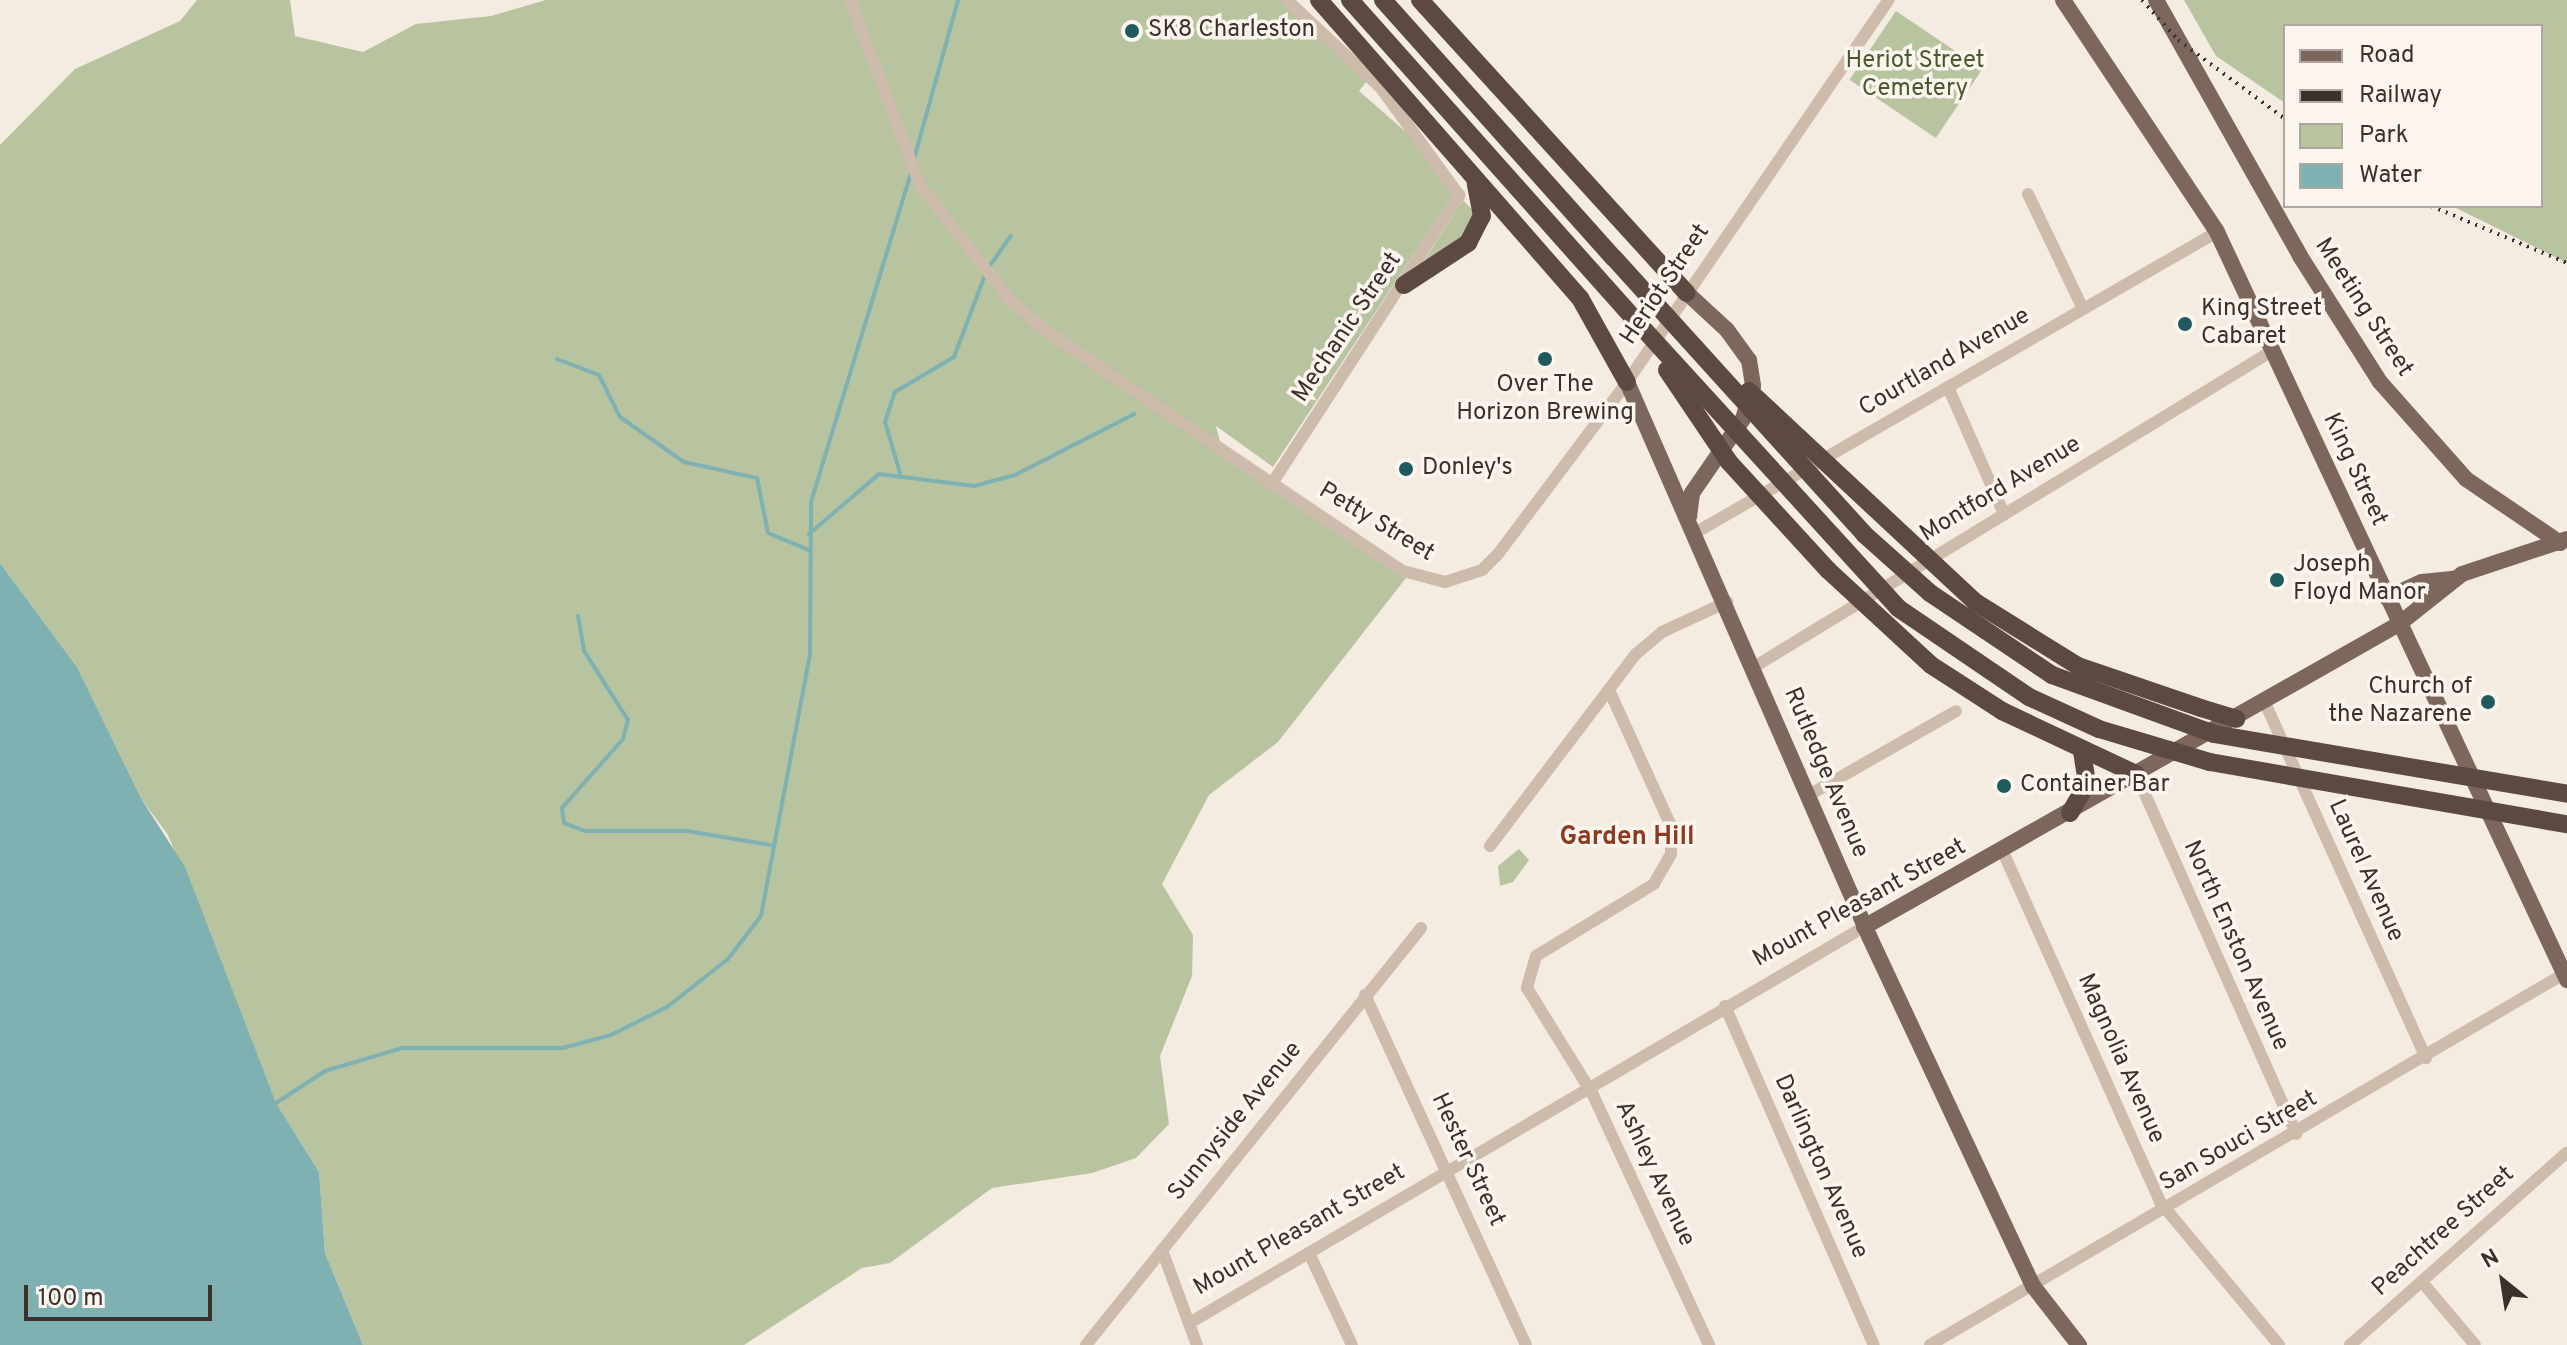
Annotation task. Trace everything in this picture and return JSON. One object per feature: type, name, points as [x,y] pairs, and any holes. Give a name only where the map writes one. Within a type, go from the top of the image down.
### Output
[{"type":"highway","points":[[1319,0],[1596,319],[1627,382]]},
{"type":"highway","points":[[1350,0],[1598,280],[1898,608],[2029,697],[2099,729],[2210,762],[2567,824]]},
{"type":"highway","points":[[1383,0],[1864,534],[1971,624],[2081,691],[2214,734],[2567,794]]},
{"type":"highway","points":[[1420,0],[1687,293]]},
{"type":"highway","points":[[1404,285],[1476,232],[1482,216],[1476,182]]},
{"type":"highway","points":[[1628,312],[1729,462],[1828,570],[1931,665],[2082,751],[2136,774]]},
{"type":"highway","points":[[1682,330],[1975,602],[2078,666],[2236,719]]},
{"type":"highway","points":[[2070,813],[2087,783],[2082,751]]},
{"type":"main road","name":"King Street","points":[[2063,0],[2217,232],[2566,976]]},
{"type":"main road","name":"Meeting Street","points":[[2156,0],[2300,256],[2380,382],[2466,479],[2563,542]]},
{"type":"main road","points":[[1687,293],[1735,340],[1749,360],[1753,386],[1743,419],[1692,493],[1692,526]]},
{"type":"main road","name":"Rutledge Avenue","points":[[1627,382],[1727,602],[1864,927],[2033,1286],[2079,1345]]},
{"type":"main road","name":"Mount Pleasant Street","points":[[1864,927],[2003,852],[2399,624],[2452,579],[2563,542]]},
{"type":"main road","points":[[2387,598],[2422,582],[2452,579]]},
{"type":"street","name":"Petty Street","points":[[850,0],[892,127],[950,230],[1047,332],[1403,571],[1424,581],[1463,580]]},
{"type":"street","name":"Mechanic Street","points":[[1271,485],[1404,285],[1459,195],[1381,88],[1287,0]]},
{"type":"street","name":"Heriot Street","points":[[1463,580],[1498,554],[1627,382],[1889,0]]},
{"type":"street","points":[[2028,194],[2083,309]]},
{"type":"street","name":"Courtland Avenue","points":[[1692,526],[1948,387],[2217,232]]},
{"type":"street","name":"Montford Avenue","points":[[1754,667],[2272,351]]},
{"type":"street","points":[[1948,387],[2004,514]]},
{"type":"street","points":[[1490,846],[1609,690],[1662,632],[1727,602]]},
{"type":"street","name":"Ashley Avenue","points":[[1609,690],[1671,826],[1673,847],[1654,884],[1542,951],[1528,971],[1531,996],[1583,1088],[1593,1095],[1709,1345]]},
{"type":"street","name":"Laurel Avenue","points":[[2265,703],[2426,1058]]},
{"type":"street","points":[[1809,795],[1956,711]]},
{"type":"street","name":"North Enston Avenue","points":[[2136,774],[2296,1134]]},
{"type":"street","name":"Magnolia Avenue","points":[[2003,852],[2165,1210],[2279,1345]]},
{"type":"street","name":"Mount Pleasant Street","points":[[1191,1322],[1310,1255],[1583,1088],[1864,927]]},
{"type":"street","name":"Sunnyside Avenue","points":[[1086,1345],[1421,928]]},
{"type":"street","name":"San Souci Street","points":[[1930,1345],[2566,976]]},
{"type":"street","name":"Hester Street","points":[[1365,995],[1450,1170],[1526,1345]]},
{"type":"street","name":"Darlington Avenue","points":[[1725,1006],[1874,1345]]},
{"type":"street","name":"Peachtree Street","points":[[2350,1345],[2567,1152]]},
{"type":"street","points":[[1162,1250],[1197,1345]]},
{"type":"street","points":[[1310,1255],[1352,1345]]},
{"type":"street","points":[[2422,1282],[2475,1345]]},
{"type":"green space","points":[[197,0],[290,0],[295,36],[363,52],[416,24],[491,16],[546,0],[1287,0],[1370,77],[1359,91],[1422,146],[1456,190],[1273,467],[1216,426],[1223,454],[1409,574],[1278,742],[1209,795],[1162,884],[1193,935],[1192,976],[1160,1056],[1169,1124],[1136,1158],[1092,1173],[992,1188],[890,1263],[862,1268],[744,1345],[363,1345],[325,1253],[319,1172],[276,1103],[168,835],[142,800],[77,667],[0,563],[0,145],[75,69],[180,21]]},
{"type":"green space","points":[[2184,0],[2567,0],[2567,263],[2456,208],[2543,208],[2543,24],[2283,24],[2283,102],[2216,56]]},
{"type":"green space","name":"Heriot Street Cemetery","points":[[1896,11],[1982,69],[1936,138],[1850,80]]},
{"type":"green space","points":[[1463,200],[1477,215],[1463,238],[1421,266]]},
{"type":"green space","points":[[1519,849],[1529,860],[1513,882],[1500,886],[1498,866]]},
{"type":"water","points":[[0,563],[77,667],[142,800],[185,867],[276,1103],[319,1172],[325,1253],[363,1345],[0,1345]]},
{"type":"waterway","points":[[914,159],[958,0]]},
{"type":"waterway","points":[[276,1103],[325,1071],[402,1048],[563,1048],[611,1035],[667,1007],[728,959],[761,916],[810,653],[811,502],[911,172]]},
{"type":"waterway","points":[[989,267],[1011,236]]},
{"type":"waterway","points":[[900,473],[885,422],[895,392],[954,357],[985,275]]},
{"type":"waterway","points":[[557,359],[599,375],[620,417],[684,462],[757,478],[768,533],[809,550]]},
{"type":"waterway","points":[[809,534],[879,474],[974,486],[1015,475],[1134,414]]},
{"type":"waterway","points":[[578,616],[584,651],[628,720],[623,739],[562,808],[564,823],[585,831],[687,831],[771,845]]},
{"type":"railway","points":[[2142,0],[2178,40],[2283,118]]},
{"type":"railway","points":[[2436,208],[2567,263]]},
{"type":"place","name":"SK8 Charleston","points":[[1132,31]]},
{"type":"place","name":"King Street Cabaret","points":[[2185,324]]},
{"type":"place","name":"Over The Horizon Brewing","points":[[1545,359]]},
{"type":"place","name":"Donley's","points":[[1406,469]]},
{"type":"place","name":"Joseph Floyd Manor","points":[[2277,580]]},
{"type":"place","name":"Church of the Nazarene","points":[[2488,702]]},
{"type":"place","name":"Container Bar","points":[[2004,786]]},
{"type":"district","name":"Garden Hill","points":[[1627,838]]}]
